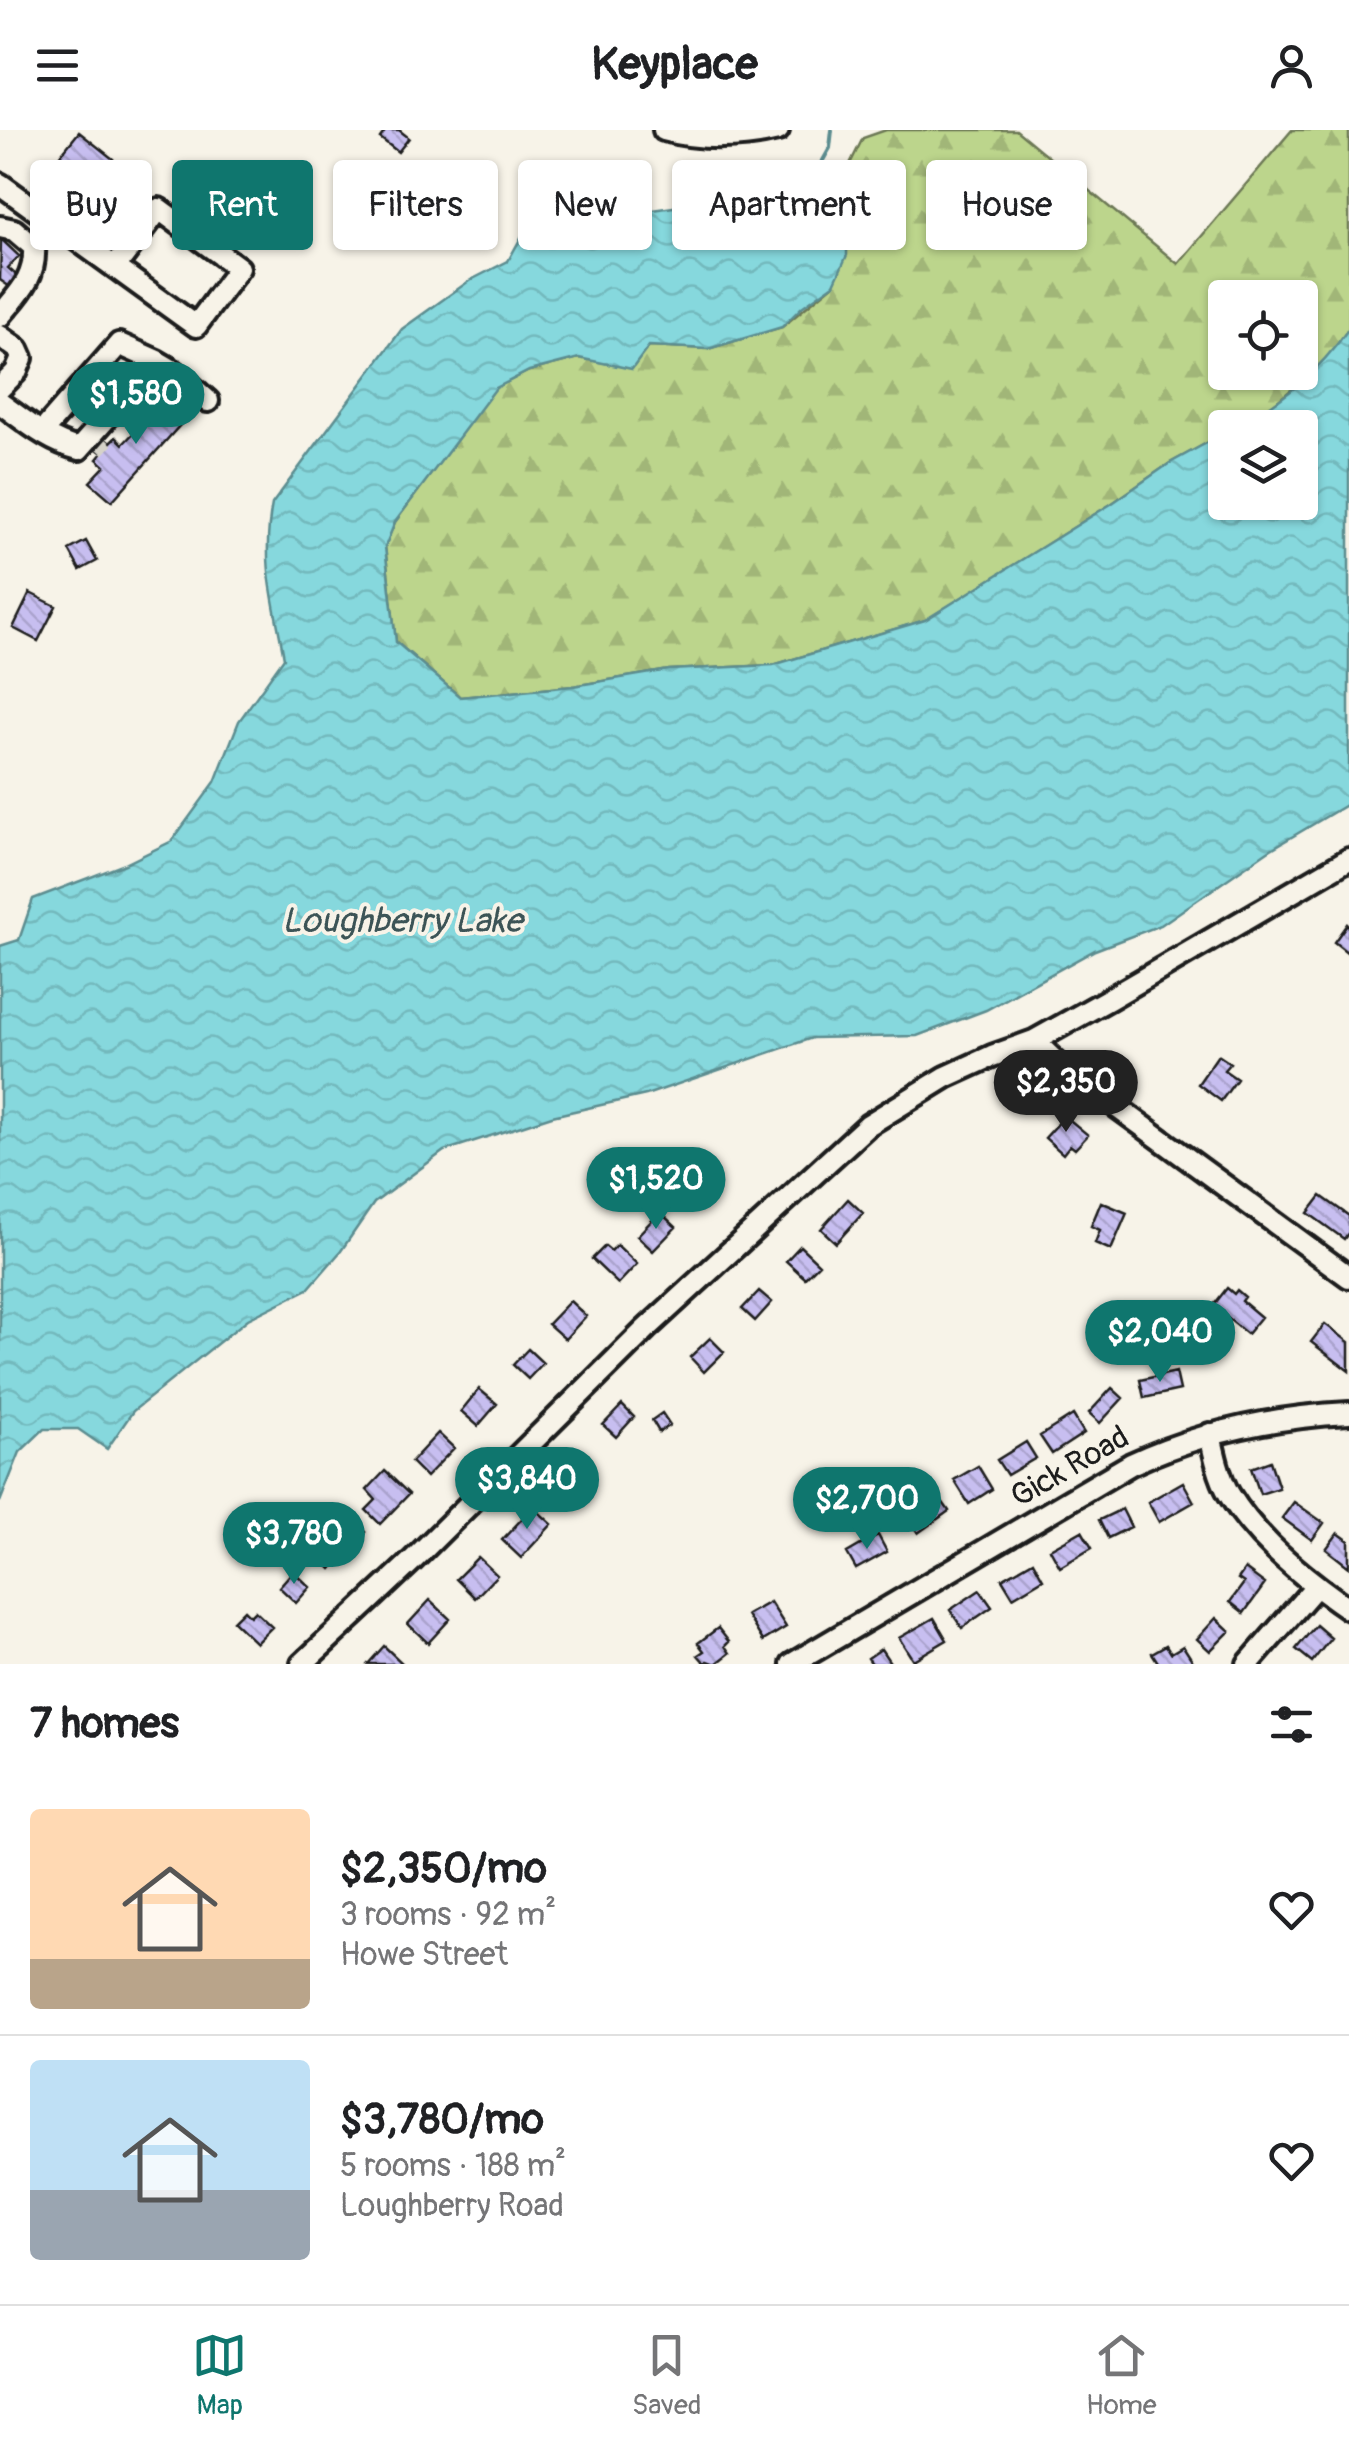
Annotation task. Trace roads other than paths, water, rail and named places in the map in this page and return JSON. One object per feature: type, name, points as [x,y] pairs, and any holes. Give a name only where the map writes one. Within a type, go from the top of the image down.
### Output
[{"type":"street","points":[[664,130],[707,137],[778,130]]},
{"type":"street","points":[[0,184],[30,205]]},
{"type":"street","points":[[92,250],[196,326],[239,268],[159,209],[116,267]]},
{"type":"street","points":[[0,228],[14,230],[34,246],[35,265],[0,316]]},
{"type":"street","points":[[0,336],[18,349],[22,358],[16,372],[0,388]]},
{"type":"street","points":[[42,432],[119,344],[174,371],[208,401]]},
{"type":"street","points":[[0,403],[61,445],[93,445],[108,417],[156,361]]},
{"type":"street","points":[[302,1664],[414,1560],[646,1329],[827,1160],[891,1109],[946,1077],[1034,1041],[1349,859]]},
{"type":"street","points":[[1034,1041],[1058,1064],[1349,1278]]},
{"type":"street","name":"Gick Road","points":[[792,1664],[1131,1464],[1176,1443],[1289,1419],[1349,1413]]},
{"type":"street","points":[[1210,1434],[1228,1493],[1264,1537],[1316,1586],[1349,1608]]},
{"type":"street","points":[[1248,1664],[1316,1586]]},
{"type":"water","name":"Loughberry Lake","points":[[672,207],[672,250],[847,250],[847,255],[834,284],[782,327],[708,349],[649,346],[632,369],[579,358],[529,371],[496,388],[395,522],[385,547],[396,642],[460,697],[573,686],[669,670],[773,665],[925,620],[1208,442],[1208,520],[1318,520],[1318,410],[1264,410],[1292,390],[1318,390],[1318,366],[1349,328],[1349,803],[1268,851],[1161,925],[1095,950],[986,1010],[917,1036],[812,1038],[646,1095],[552,1116],[444,1151],[374,1203],[341,1251],[308,1289],[248,1319],[133,1411],[107,1449],[78,1429],[44,1429],[20,1452],[0,1502],[0,946],[19,940],[33,899],[125,864],[172,841],[215,782],[239,721],[284,658],[268,564],[272,504],[402,329],[469,281],[508,261],[518,243],[518,250],[652,250],[652,210]]},
{"type":"waterway","points":[[823,160],[830,148],[832,130]]},
{"type":"tunnel","points":[[96,448],[105,438]]}]
